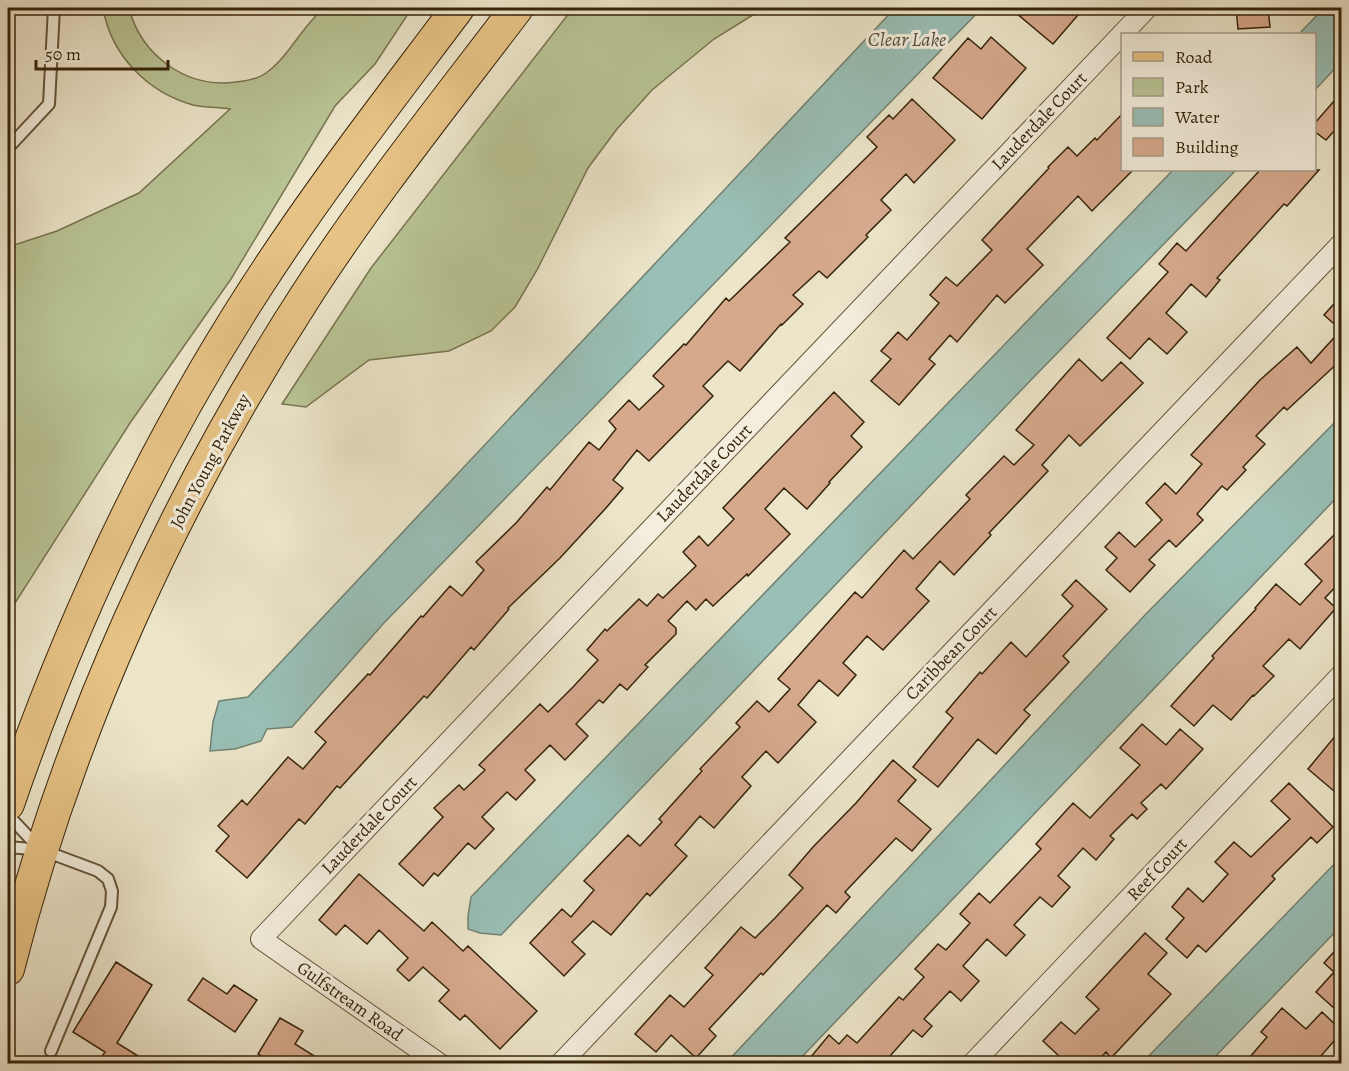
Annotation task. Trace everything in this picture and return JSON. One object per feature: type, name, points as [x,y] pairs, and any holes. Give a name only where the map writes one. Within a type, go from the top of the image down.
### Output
[{"type":"main road","points":[[8,804],[39,716],[84,605],[113,543],[189,398],[249,297],[310,206],[458,8]]},
{"type":"main road","name":"John Young Parkway","points":[[8,969],[42,850],[74,753],[144,589],[185,503],[259,371],[312,286],[403,159],[517,8]]},
{"type":"street","name":"Lauderdale Court","points":[[1123,33],[1147,8]]},
{"type":"street","name":"Lauderdale Court","points":[[261,939],[1121,35]]},
{"type":"street","name":"Caribbean Court","points":[[560,1064],[1341,243]]},
{"type":"street","name":"Reef Court","points":[[972,1064],[1341,674]]},
{"type":"street","name":"Gulfstream Road","points":[[261,939],[440,1064]]},
{"type":"lane","points":[[8,148],[49,104],[54,8]]},
{"type":"lane","points":[[8,815],[42,850]]},
{"type":"lane","points":[[8,847],[42,850],[98,871],[108,879],[112,891],[111,907],[51,1051]]},
{"type":"green space","points":[[103,8],[129,8],[144,40],[168,65],[183,74],[218,83],[248,80],[266,73],[286,54],[315,17],[318,8],[412,8],[375,64],[335,106],[231,279],[130,423],[8,614],[8,247],[57,231],[139,193],[230,109],[193,105],[176,99],[146,81],[123,56],[114,41]]},
{"type":"green space","points":[[573,8],[764,8],[714,39],[652,90],[617,129],[588,168],[537,270],[515,307],[491,331],[449,351],[369,360],[306,407],[282,404],[371,268]]},
{"type":"water","name":"Clear Lake","points":[[895,8],[982,8],[383,624],[292,727],[267,729],[261,741],[235,749],[210,751],[213,722],[219,701],[248,697]]},
{"type":"water","points":[[1324,8],[1341,8],[1341,62],[1316,89],[1316,33],[1300,33]]},
{"type":"water","points":[[1172,171],[1235,171],[1029,382],[501,935],[468,929],[471,897]]},
{"type":"water","points":[[1341,416],[1341,493],[796,1063],[726,1063],[1145,615]]},
{"type":"water","points":[[1341,857],[1341,926],[1209,1063],[1142,1063]]},
{"type":"building","points":[[1010,8],[1084,8],[1053,44]]},
{"type":"building","points":[[1236,8],[1268,8],[1270,27],[1238,29]]},
{"type":"building","points":[[991,37],[1026,68],[982,119],[933,78],[968,38],[981,49]]},
{"type":"building","points":[[1341,93],[1341,136],[1335,130],[1326,140],[1316,132],[1316,122]]},
{"type":"building","points":[[912,99],[955,140],[914,183],[906,174],[881,200],[891,210],[866,235],[868,237],[827,278],[819,271],[793,295],[803,304],[781,324],[740,371],[728,361],[703,386],[713,396],[649,461],[637,450],[613,480],[623,488],[606,508],[560,558],[508,608],[474,650],[471,647],[427,698],[424,696],[340,788],[337,786],[305,824],[299,819],[247,878],[216,851],[229,836],[218,826],[242,800],[247,805],[288,757],[303,769],[326,742],[315,732],[333,712],[368,674],[370,675],[450,586],[462,596],[484,570],[476,562],[516,523],[547,487],[550,490],[589,442],[599,450],[616,429],[609,421],[629,400],[639,410],[664,386],[653,376],[684,344],[686,345],[726,298],[729,301],[790,242],[785,238],[877,147],[867,137],[889,115],[893,119]]},
{"type":"building","points":[[1121,115],[1121,171],[1132,171],[1092,211],[1078,196],[1027,249],[1043,265],[1005,303],[997,295],[957,342],[950,335],[929,359],[935,364],[899,405],[871,381],[891,359],[881,351],[898,332],[907,340],[939,303],[930,295],[946,277],[957,286],[992,250],[982,240],[1068,147],[1077,156],[1095,138],[1097,140]]},
{"type":"building","points":[[1319,170],[1287,206],[1284,204],[1217,278],[1220,280],[1206,297],[1191,284],[1166,313],[1187,332],[1167,354],[1149,338],[1130,359],[1107,338],[1168,272],[1159,264],[1177,243],[1186,251],[1259,171]]},
{"type":"building","points":[[1341,296],[1341,330],[1324,315]]},
{"type":"building","points":[[1341,330],[1341,360],[1287,410],[1284,407],[1256,436],[1265,444],[1243,467],[1246,470],[1227,490],[1222,486],[1197,514],[1203,520],[1176,547],[1169,540],[1149,560],[1155,565],[1130,592],[1106,570],[1117,558],[1105,547],[1119,532],[1135,547],[1162,520],[1146,503],[1165,483],[1176,494],[1202,464],[1191,455],[1260,380],[1297,347],[1311,363]]},
{"type":"building","points":[[1079,359],[1102,381],[1121,362],[1143,383],[1080,446],[1069,435],[1042,465],[1048,471],[989,533],[991,535],[954,575],[940,561],[916,589],[929,601],[883,650],[867,636],[843,663],[856,675],[838,696],[819,680],[798,705],[816,722],[778,763],[766,751],[742,777],[751,786],[714,828],[700,816],[675,845],[687,856],[650,896],[647,893],[611,935],[593,921],[572,942],[585,954],[564,976],[530,943],[562,909],[571,917],[594,890],[584,881],[628,835],[640,846],[662,822],[659,819],[702,771],[700,769],[740,727],[736,723],[757,701],[769,712],[790,689],[778,679],[855,592],[862,598],[904,550],[913,559],[970,499],[966,495],[1004,456],[1014,465],[1034,445],[1016,430]]},
{"type":"building","points":[[834,392],[864,422],[851,436],[862,447],[807,509],[784,488],[765,509],[790,534],[748,576],[747,574],[713,606],[706,599],[696,610],[687,601],[668,621],[676,628],[676,634],[645,665],[648,667],[627,690],[620,684],[603,703],[599,700],[576,724],[588,736],[565,760],[550,745],[525,770],[535,780],[516,800],[507,792],[482,817],[494,829],[475,849],[468,843],[438,876],[434,873],[423,886],[399,864],[443,817],[434,808],[459,785],[464,790],[485,770],[479,765],[540,704],[548,712],[573,687],[598,660],[587,650],[605,629],[607,631],[639,599],[647,606],[658,594],[663,598],[696,566],[683,552],[699,536],[708,546],[734,519],[723,508]]},
{"type":"building","points":[[1341,528],[1341,581],[1325,598],[1336,608],[1300,649],[1289,639],[1263,666],[1274,676],[1231,720],[1213,705],[1194,726],[1171,706],[1276,584],[1300,605],[1322,581],[1305,564]]},
{"type":"building","points":[[1076,580],[1107,609],[1063,656],[1069,662],[1024,710],[1030,715],[996,754],[978,739],[938,787],[913,767],[953,718],[946,712],[980,672],[982,674],[1011,642],[1026,657],[1073,606],[1062,595]]},
{"type":"building","points":[[1142,724],[1166,745],[1180,729],[1203,749],[1166,789],[1161,784],[1141,803],[1147,809],[1137,819],[1132,814],[1110,836],[1114,839],[1096,860],[1083,848],[1058,876],[1070,887],[1052,907],[1040,897],[1014,925],[1025,935],[1006,956],[987,939],[963,966],[979,981],[961,1001],[950,991],[924,1019],[932,1026],[922,1037],[913,1030],[883,1064],[805,1064],[829,1035],[839,1044],[847,1035],[857,1043],[899,997],[903,1000],[924,977],[915,969],[938,944],[946,950],[970,923],[960,914],[979,893],[990,903],[1041,849],[1036,844],[1073,803],[1090,818],[1140,765],[1120,748]]},
{"type":"building","points":[[1341,729],[1341,797],[1308,769]]},
{"type":"building","points":[[893,760],[916,780],[898,801],[931,829],[912,851],[896,838],[845,892],[850,897],[836,913],[827,905],[763,975],[761,973],[709,1029],[716,1036],[696,1058],[671,1035],[656,1052],[635,1034],[670,995],[684,1007],[713,975],[705,968],[741,927],[755,938],[775,918],[803,888],[789,875]]},
{"type":"building","points":[[1289,783],[1333,827],[1317,843],[1311,837],[1272,876],[1275,879],[1206,952],[1198,945],[1187,958],[1166,939],[1184,918],[1172,907],[1188,888],[1203,902],[1228,874],[1215,862],[1234,842],[1251,857],[1290,819],[1271,801]]},
{"type":"building","points":[[359,874],[424,931],[432,922],[463,951],[468,946],[537,1011],[500,1049],[465,1015],[460,1020],[439,1001],[449,990],[423,967],[409,981],[397,970],[408,958],[379,930],[367,944],[345,925],[336,935],[319,920]]},
{"type":"building","points":[[1145,933],[1167,953],[1148,974],[1171,994],[1111,1058],[1106,1052],[1095,1064],[1052,1064],[1059,1056],[1043,1041],[1061,1022],[1075,1034],[1099,1009],[1086,997]]},
{"type":"building","points":[[1341,944],[1341,1002],[1335,1009],[1316,992],[1334,972],[1324,963]]},
{"type":"building","points":[[116,962],[152,985],[117,1043],[151,1064],[97,1064],[105,1052],[73,1032]]},
{"type":"building","points":[[203,978],[227,994],[234,985],[257,1000],[235,1032],[188,1000]]},
{"type":"building","points":[[1282,1008],[1306,1029],[1322,1012],[1341,1030],[1341,1033],[1314,1064],[1244,1064],[1267,1037],[1261,1032]]},
{"type":"building","points":[[280,1018],[303,1031],[295,1044],[327,1064],[274,1064],[258,1054]]}]
